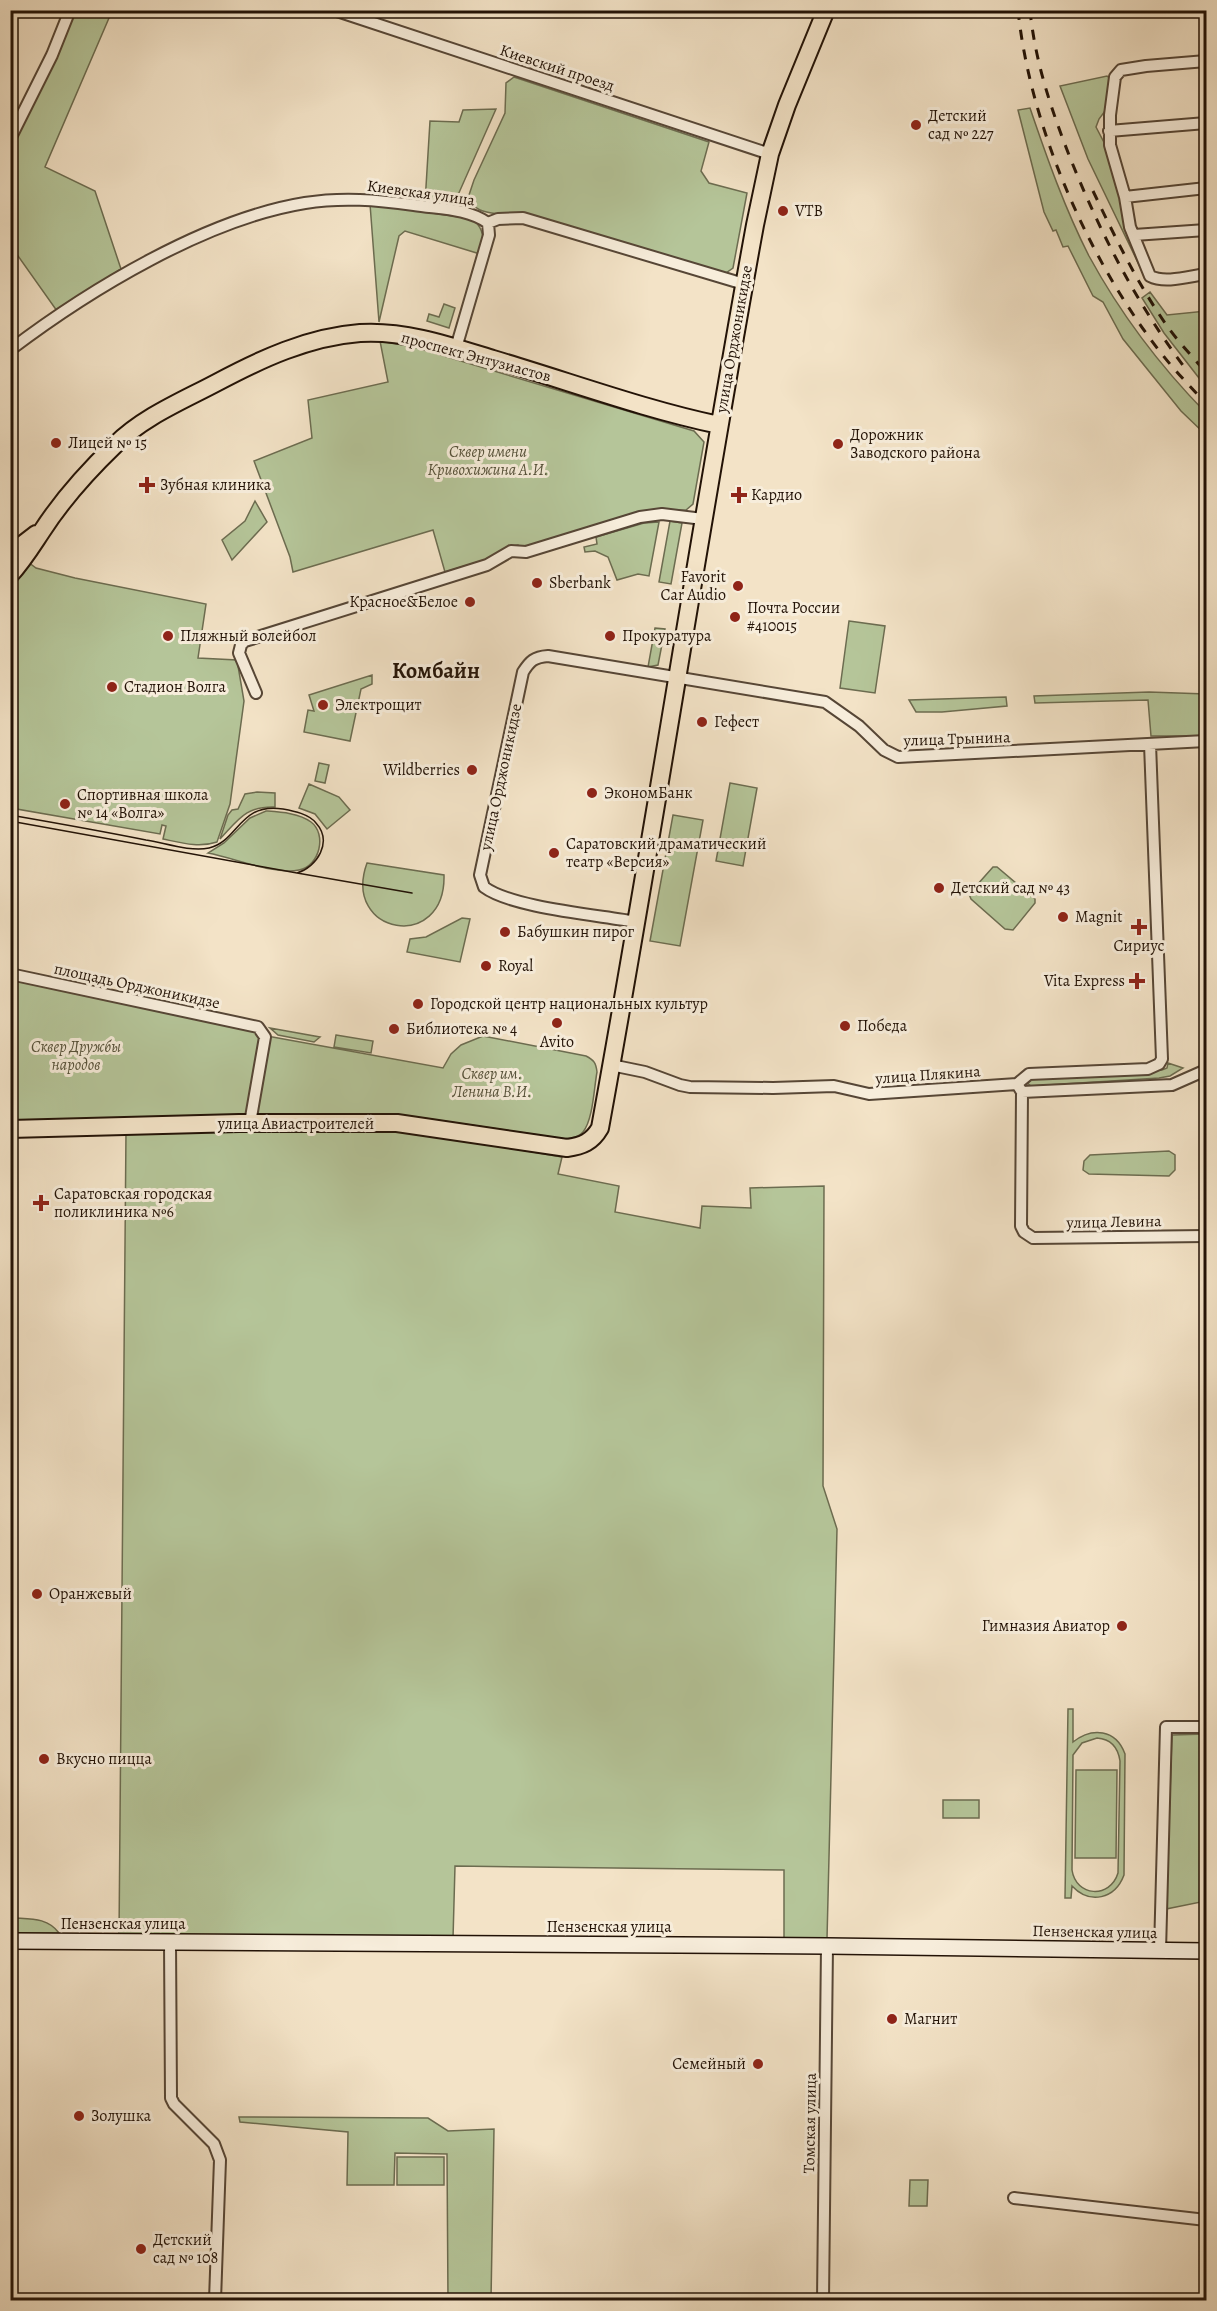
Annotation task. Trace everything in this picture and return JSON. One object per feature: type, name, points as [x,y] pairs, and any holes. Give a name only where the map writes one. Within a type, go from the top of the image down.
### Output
[{"type":"main road","name":"улица Орджоникидзе","points":[[580,1146],[595,1136],[600,1128],[719,425],[770,154],[787,105],[826,10]]},
{"type":"main road","name":"проспект Энтузиастов","points":[[10,575],[30,552],[42,530],[89,474],[128,434],[163,412],[271,356],[307,342],[358,333],[394,335],[456,348],[621,399],[719,425]]},
{"type":"main road","name":"проспект Энтузиастов","points":[[10,554],[42,530]]},
{"type":"main road","name":"улица Авиастроителей","points":[[10,1129],[250,1123],[398,1124],[420,1125],[554,1147],[580,1146]]},
{"type":"street","points":[[10,139],[52,56],[70,10]]},
{"type":"street","name":"Киевский проезд","points":[[334,10],[770,154]]},
{"type":"street","points":[[1206,61],[1121,70],[1117,73],[1109,131],[1130,227],[1150,276],[1167,279],[1206,274]]},
{"type":"street","points":[[1109,131],[1206,123]]},
{"type":"street","points":[[1125,197],[1206,188]]},
{"type":"street","name":"Киевская улица","points":[[10,350],[118,278],[164,253],[211,232],[267,212],[305,203],[367,199],[460,212],[478,216],[488,223],[498,219],[523,218],[744,284]]},
{"type":"street","points":[[456,348],[489,235],[488,223]]},
{"type":"street","points":[[1134,235],[1206,230]]},
{"type":"street","points":[[256,693],[239,653],[245,641],[305,620],[487,565],[511,551],[526,552],[640,518],[662,514],[704,519]]},
{"type":"street","name":"улица Орджоникидзе","points":[[636,922],[504,898],[484,887],[480,875],[523,672],[530,660],[538,656],[548,656],[676,677]]},
{"type":"street","name":"улица Трынина","points":[[676,677],[825,702],[859,726],[884,750],[898,757],[1206,741]]},
{"type":"street","points":[[1019,1088],[1029,1074],[1148,1069],[1159,1064],[1162,1059],[1150,744]]},
{"type":"street","name":"площадь Орджоникидзе","points":[[10,974],[258,1027],[265,1037],[250,1123]]},
{"type":"street","name":"улица Плякина","points":[[611,1065],[645,1072],[680,1085],[699,1087],[834,1086],[869,1094],[1172,1085],[1206,1070]]},
{"type":"street","name":"улица Левина","points":[[1019,1088],[1021,1226],[1024,1232],[1033,1238],[1206,1236]]},
{"type":"street","points":[[1160,1951],[1166,1727],[1206,1727]]},
{"type":"street","name":"Пензенская улица","points":[[10,1941],[827,1946],[1206,1952]]},
{"type":"street","points":[[170,1942],[171,2098],[174,2104],[214,2144],[220,2160],[215,2301]]},
{"type":"street","name":"Томская улица","points":[[823,2301],[827,1946]]},
{"type":"street","points":[[1014,2198],[1206,2220]]},
{"type":"green space","points":[[73,11],[112,11],[45,167],[95,191],[121,269],[57,311],[11,246],[10,147],[51,63]]},
{"type":"green space","points":[[1107,76],[1113,81],[1108,107],[1096,127],[1109,152],[1145,272],[1143,273],[1088,159],[1060,86]]},
{"type":"green space","points":[[514,77],[709,142],[701,171],[709,183],[747,193],[733,268],[723,275],[484,211],[474,206],[468,198],[505,113],[506,83]]},
{"type":"green space","points":[[1030,108],[1064,202],[1089,256],[1142,339],[1206,413],[1206,435],[1181,411],[1123,339],[1103,302],[1093,296],[1068,246],[1063,247],[1056,230],[1053,231],[1044,212],[1018,110]]},
{"type":"green space","points":[[496,109],[455,199],[447,204],[425,203],[430,121],[459,122],[463,110]]},
{"type":"green space","points":[[370,204],[473,219],[480,227],[482,235],[480,254],[405,231],[399,236],[379,322]]},
{"type":"green space","points":[[1150,292],[1167,315],[1206,311],[1206,387],[1164,333],[1142,298]]},
{"type":"green space","points":[[444,304],[455,308],[449,328],[427,321],[429,314],[439,317]]},
{"type":"green space","name":"Сквер имени Кривохижина А.И.","points":[[380,341],[414,347],[694,431],[704,442],[693,504],[686,510],[663,511],[526,549],[518,545],[502,550],[494,557],[445,572],[433,530],[293,572],[290,557],[254,461],[312,438],[308,400],[388,382]]},
{"type":"green space","points":[[255,501],[267,522],[232,560],[222,540],[245,521]]},
{"type":"green space","points":[[670,521],[682,523],[671,584],[659,582]]},
{"type":"green space","points":[[659,522],[649,576],[638,574],[617,580],[608,557],[595,551],[585,552],[584,547],[597,544],[596,537],[644,523]]},
{"type":"green space","name":"Стадион Волга","points":[[28,562],[36,568],[75,578],[206,604],[198,658],[237,660],[244,701],[230,804],[217,842],[197,845],[163,839],[166,826],[162,825],[160,834],[11,808],[11,583]]},
{"type":"green space","points":[[849,621],[885,626],[875,693],[840,688]]},
{"type":"green space","points":[[655,628],[665,629],[658,665],[648,667]]},
{"type":"green space","points":[[372,675],[372,684],[361,689],[350,741],[304,732],[308,710],[314,711],[309,695]]},
{"type":"green space","points":[[1149,692],[1206,694],[1206,736],[1151,736],[1148,700],[1035,703],[1034,696]]},
{"type":"green space","points":[[1006,697],[1007,706],[942,712],[916,712],[909,700]]},
{"type":"green space","points":[[319,763],[329,765],[325,783],[315,781]]},
{"type":"green space","points":[[730,783],[757,788],[743,866],[716,861]]},
{"type":"green space","points":[[309,784],[339,797],[350,810],[327,829],[315,814],[299,808]]},
{"type":"green space","points":[[275,793],[275,807],[250,811],[220,839],[228,815],[232,810],[238,809],[245,794]]},
{"type":"green space","points":[[266,811],[289,813],[311,822],[316,827],[320,841],[319,849],[312,862],[306,867],[299,870],[278,870],[208,853],[224,843],[250,818]]},
{"type":"green space","points":[[673,815],[703,820],[680,946],[650,941]]},
{"type":"green space","points":[[367,863],[444,875],[440,900],[429,916],[414,924],[396,925],[380,919],[368,906],[363,887]]},
{"type":"green space","points":[[993,867],[997,867],[1035,899],[1035,903],[1013,930],[1005,929],[971,899],[969,894]]},
{"type":"green space","points":[[462,918],[470,919],[460,962],[407,952],[410,939],[426,937]]},
{"type":"green space","name":"Сквер Дружбы народов","points":[[10,977],[255,1031],[261,1041],[250,1109],[245,1116],[11,1123]]},
{"type":"green space","points":[[270,1028],[320,1037],[314,1042],[278,1035]]},
{"type":"green space","points":[[336,1035],[373,1041],[371,1053],[334,1047]]},
{"type":"green space","name":"Сквер им. Ленина В.И.","points":[[267,1036],[443,1068],[451,1054],[461,1045],[483,1036],[586,1056],[594,1062],[597,1072],[591,1112],[583,1132],[577,1137],[565,1139],[423,1118],[255,1115]]},
{"type":"green space","points":[[1168,1063],[1183,1068],[1170,1076],[1159,1078],[1031,1086],[1026,1082],[1031,1078],[1162,1070],[1167,1068]]},
{"type":"green space","points":[[399,1129],[562,1157],[558,1174],[619,1186],[615,1212],[700,1228],[702,1206],[751,1208],[750,1188],[824,1186],[823,1486],[837,1529],[827,1939],[784,1939],[784,1870],[455,1866],[453,1939],[119,1937],[126,1131]]},
{"type":"green space","points":[[1169,1151],[1175,1155],[1175,1170],[1169,1176],[1089,1174],[1083,1170],[1084,1161],[1090,1155]]},
{"type":"green space","points":[[1068,1709],[1073,1709],[1073,1742],[1088,1734],[1103,1733],[1116,1739],[1125,1754],[1124,1875],[1115,1890],[1101,1897],[1086,1896],[1072,1886],[1071,1898],[1065,1898]],"holes":[[[1097,1738],[1115,1748],[1120,1761],[1118,1873],[1108,1887],[1101,1891],[1094,1891],[1080,1886],[1072,1870],[1073,1755],[1082,1743]]]},
{"type":"green space","points":[[1206,1734],[1206,1901],[1166,1909],[1172,1735]]},
{"type":"green space","points":[[1076,1770],[1117,1770],[1116,1858],[1075,1858]]},
{"type":"green space","points":[[943,1800],[979,1800],[979,1818],[943,1818]]},
{"type":"green space","points":[[15,1918],[45,1922],[59,1933],[11,1933],[11,1920]]},
{"type":"green space","points":[[239,2117],[428,2118],[448,2131],[494,2129],[491,2300],[448,2300],[447,2154],[395,2153],[394,2185],[347,2185],[348,2132],[240,2122]]},
{"type":"green space","points":[[397,2157],[444,2157],[444,2185],[397,2185]]},
{"type":"green space","points":[[910,2180],[928,2180],[927,2206],[909,2206]]},
{"type":"tram line","points":[[10,815],[178,847],[202,849],[219,844],[248,816],[257,811],[268,808],[283,809],[301,813],[313,820],[321,830],[323,846],[316,860],[297,873],[10,821]]},
{"type":"tram line","points":[[297,873],[412,893]]},
{"type":"railway","points":[[1018,10],[1035,100],[1067,191],[1087,235],[1135,317],[1166,360],[1206,404]]},
{"type":"railway","points":[[1030,10],[1045,86],[1083,189],[1122,270],[1153,322],[1188,372]]},
{"type":"railway","points":[[1093,191],[1148,297],[1170,330],[1206,373]]},
{"type":"place","name":"Детский сад № 227","points":[[916,125]]},
{"type":"place","name":"VTB","points":[[783,211]]},
{"type":"place","name":"Лицей № 15","points":[[56,443]]},
{"type":"place","name":"Дорожник Заводского района","points":[[838,444]]},
{"type":"place","name":"Зубная клиника","points":[[147,485]]},
{"type":"place","name":"Кардио","points":[[739,495]]},
{"type":"place","name":"Sberbank","points":[[537,583]]},
{"type":"place","name":"Favorit Car Audio","points":[[738,586]]},
{"type":"place","name":"Красное&Белое","points":[[470,602]]},
{"type":"place","name":"Почта России #410015","points":[[735,617]]},
{"type":"place","name":"Пляжный волейбол","points":[[168,636]]},
{"type":"place","name":"Прокуратура","points":[[610,636]]},
{"type":"place","name":"Стадион Волга","points":[[112,687]]},
{"type":"place","name":"Электрощит","points":[[323,705]]},
{"type":"place","name":"Гефест","points":[[702,722]]},
{"type":"place","name":"Wildberries","points":[[472,770]]},
{"type":"place","name":"ЭкономБанк","points":[[592,793]]},
{"type":"place","name":"Спортивная школа № 14 «Волга»","points":[[65,804]]},
{"type":"place","name":"Саратовский драматический театр «Версия»","points":[[554,853]]},
{"type":"place","name":"Детский сад № 43","points":[[939,888]]},
{"type":"place","name":"Magnit","points":[[1063,917]]},
{"type":"place","name":"Сириус","points":[[1139,927]]},
{"type":"place","name":"Бабушкин пирог","points":[[505,932]]},
{"type":"place","name":"Royal","points":[[486,966]]},
{"type":"place","name":"Vita Express","points":[[1137,981]]},
{"type":"place","name":"Городской центр национальных культур","points":[[418,1004]]},
{"type":"place","name":"Avito","points":[[557,1023]]},
{"type":"place","name":"Победа","points":[[845,1026]]},
{"type":"place","name":"Библиотека № 4","points":[[394,1029]]},
{"type":"place","name":"Саратовская городская поликлиника №6","points":[[41,1203]]},
{"type":"place","name":"Оранжевый","points":[[37,1594]]},
{"type":"place","name":"Гимназия Авиатор","points":[[1122,1626]]},
{"type":"place","name":"Вкусно пицца","points":[[44,1759]]},
{"type":"place","name":"Магнит","points":[[892,2019]]},
{"type":"place","name":"Семейный","points":[[758,2064]]},
{"type":"place","name":"Золушка","points":[[79,2116]]},
{"type":"place","name":"Детский сад № 108","points":[[141,2249]]},
{"type":"district","name":"Комбайн","points":[[436,671]]}]
